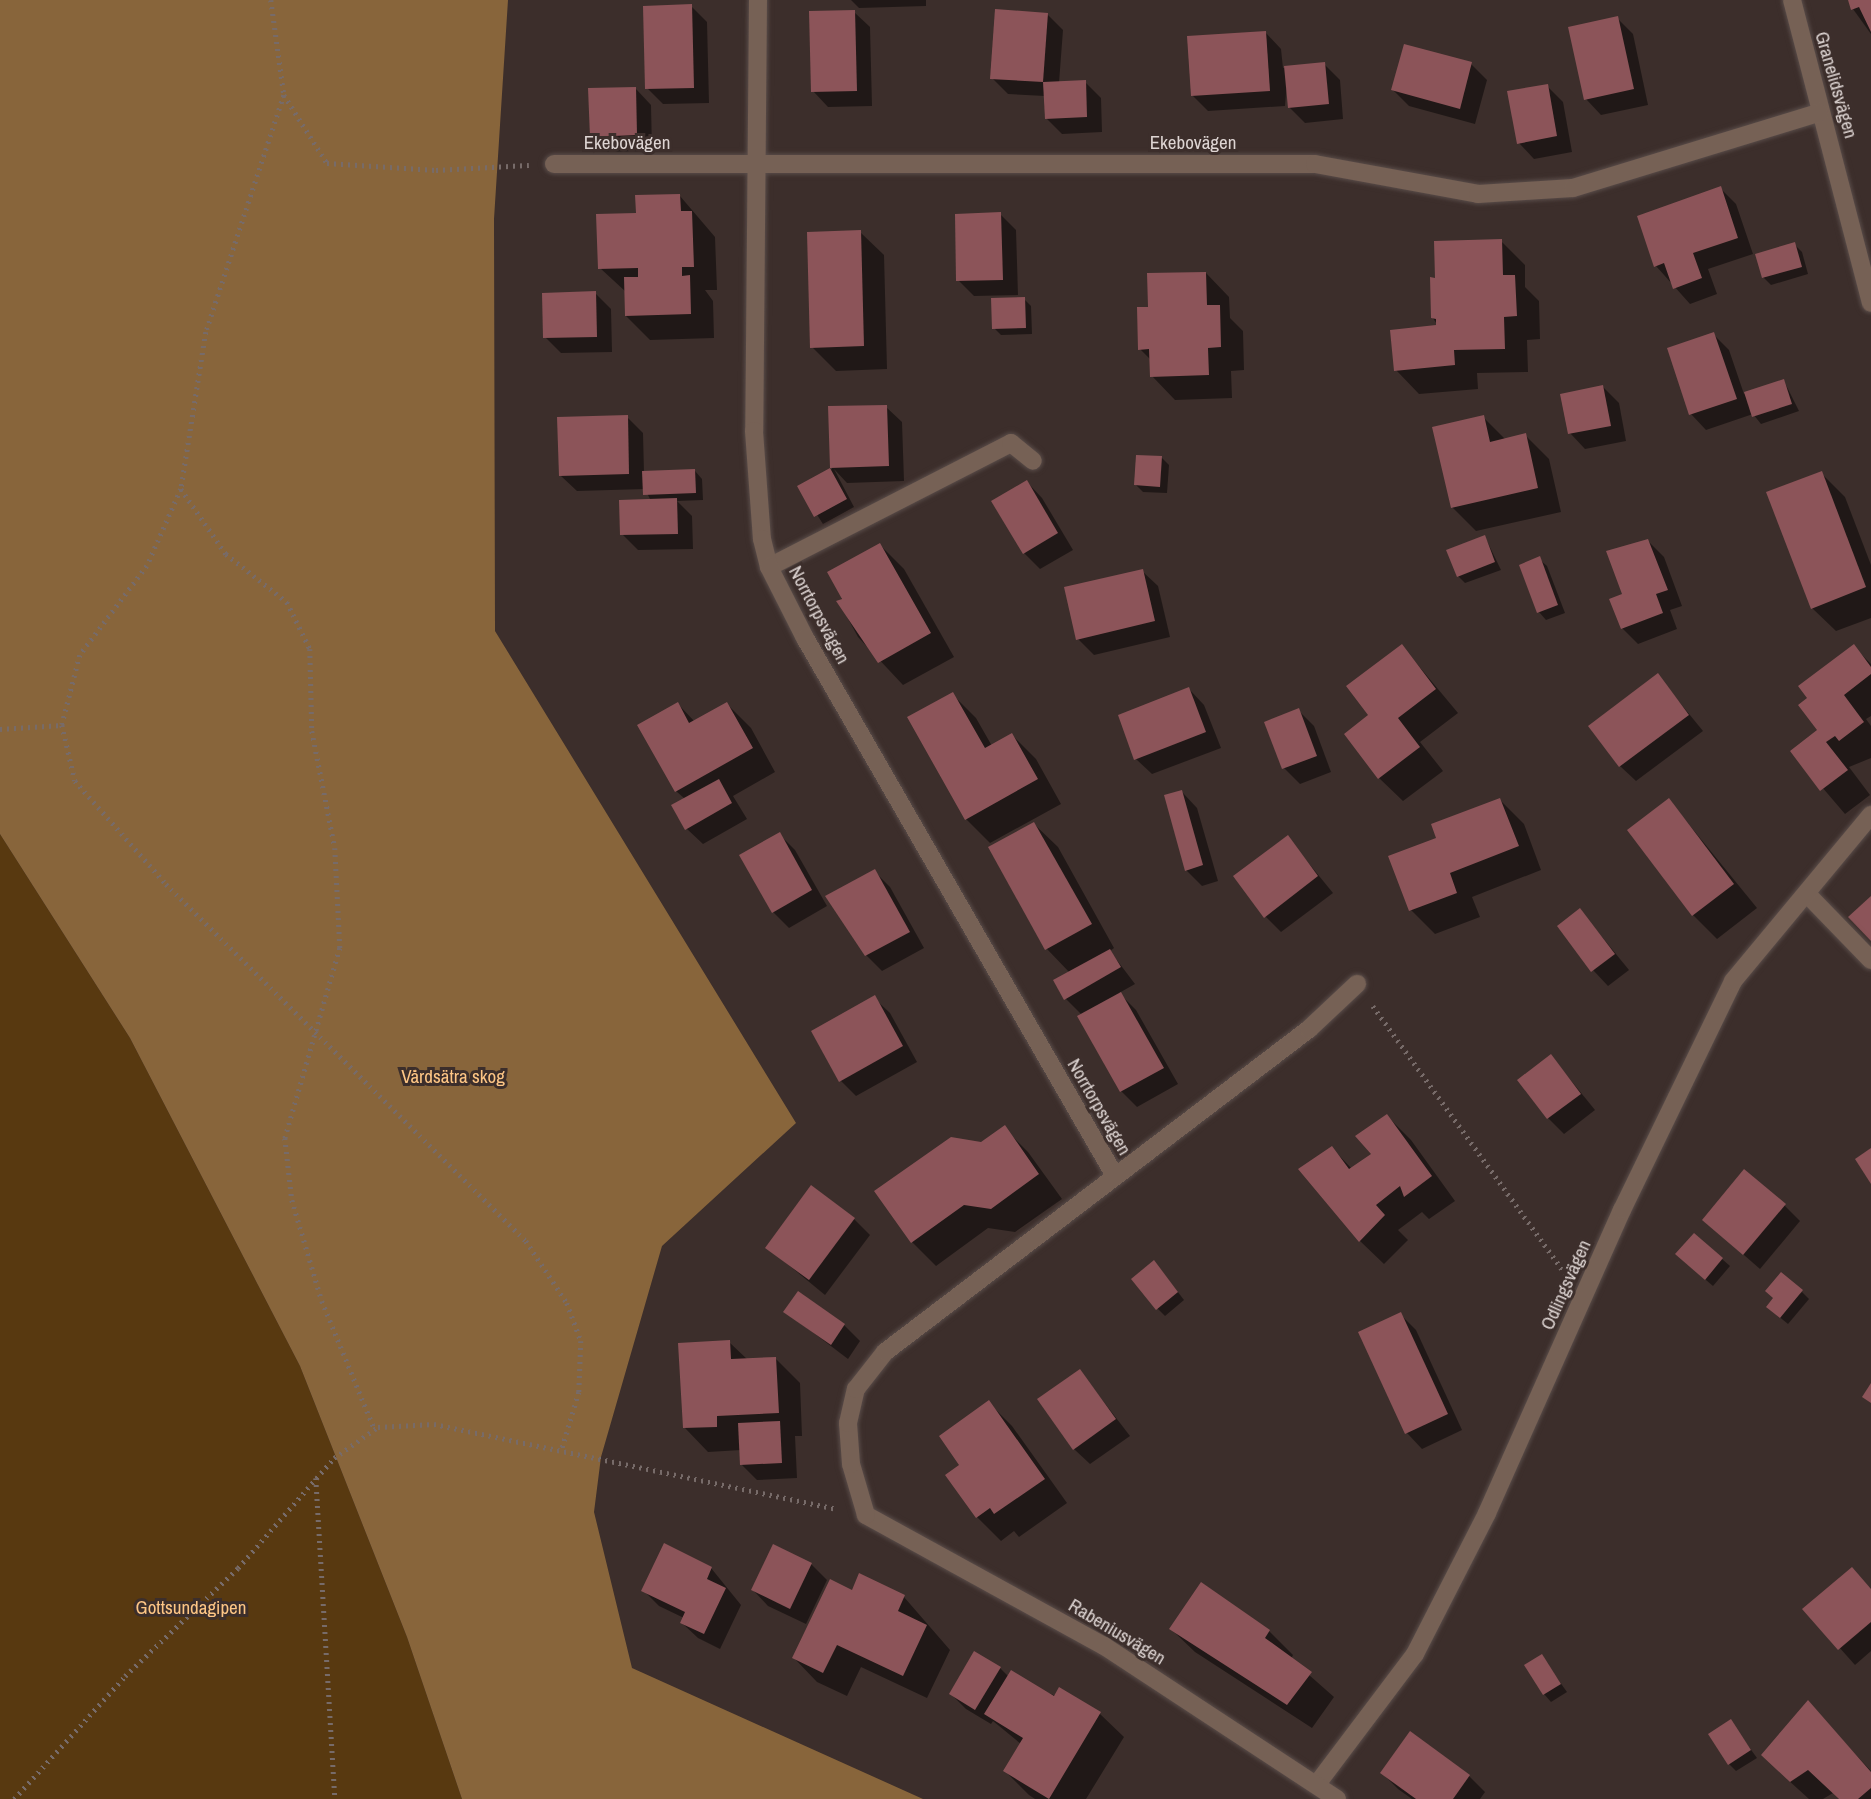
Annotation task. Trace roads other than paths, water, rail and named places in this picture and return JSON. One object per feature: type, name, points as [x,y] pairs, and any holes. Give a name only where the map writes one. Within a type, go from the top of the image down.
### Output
[{"type":"street","name":"Norrtorpsvägen","points":[[758,0],[759,164],[754,431],[762,539],[769,567],[805,638],[1115,1176]]},
{"type":"street","name":"Granelidsvägen","points":[[1792,0],[1819,113],[1831,142],[1871,303]]},
{"type":"street","name":"Ekebovägen","points":[[554,164],[1315,164],[1478,194],[1573,188],[1819,113]]},
{"type":"street","points":[[769,567],[1011,443],[1033,461]]},
{"type":"street","name":"Odlingsvägen","points":[[1317,1784],[1415,1654],[1487,1513],[1583,1298],[1733,981],[1871,815]]},
{"type":"street","points":[[1807,894],[1871,960]]},
{"type":"street","name":"Norrtorpsvägen","points":[[866,1515],[851,1464],[848,1423],[856,1389],[885,1352],[1309,1029],[1357,984]]},
{"type":"street","name":"Rabeniusvägen","points":[[866,1515],[1104,1646],[1336,1799]]},
{"type":"park label","name":"Vårdsätra skog","points":[[453,1077]]},
{"type":"park label","name":"Gottsundagipen","points":[[191,1608]]}]
